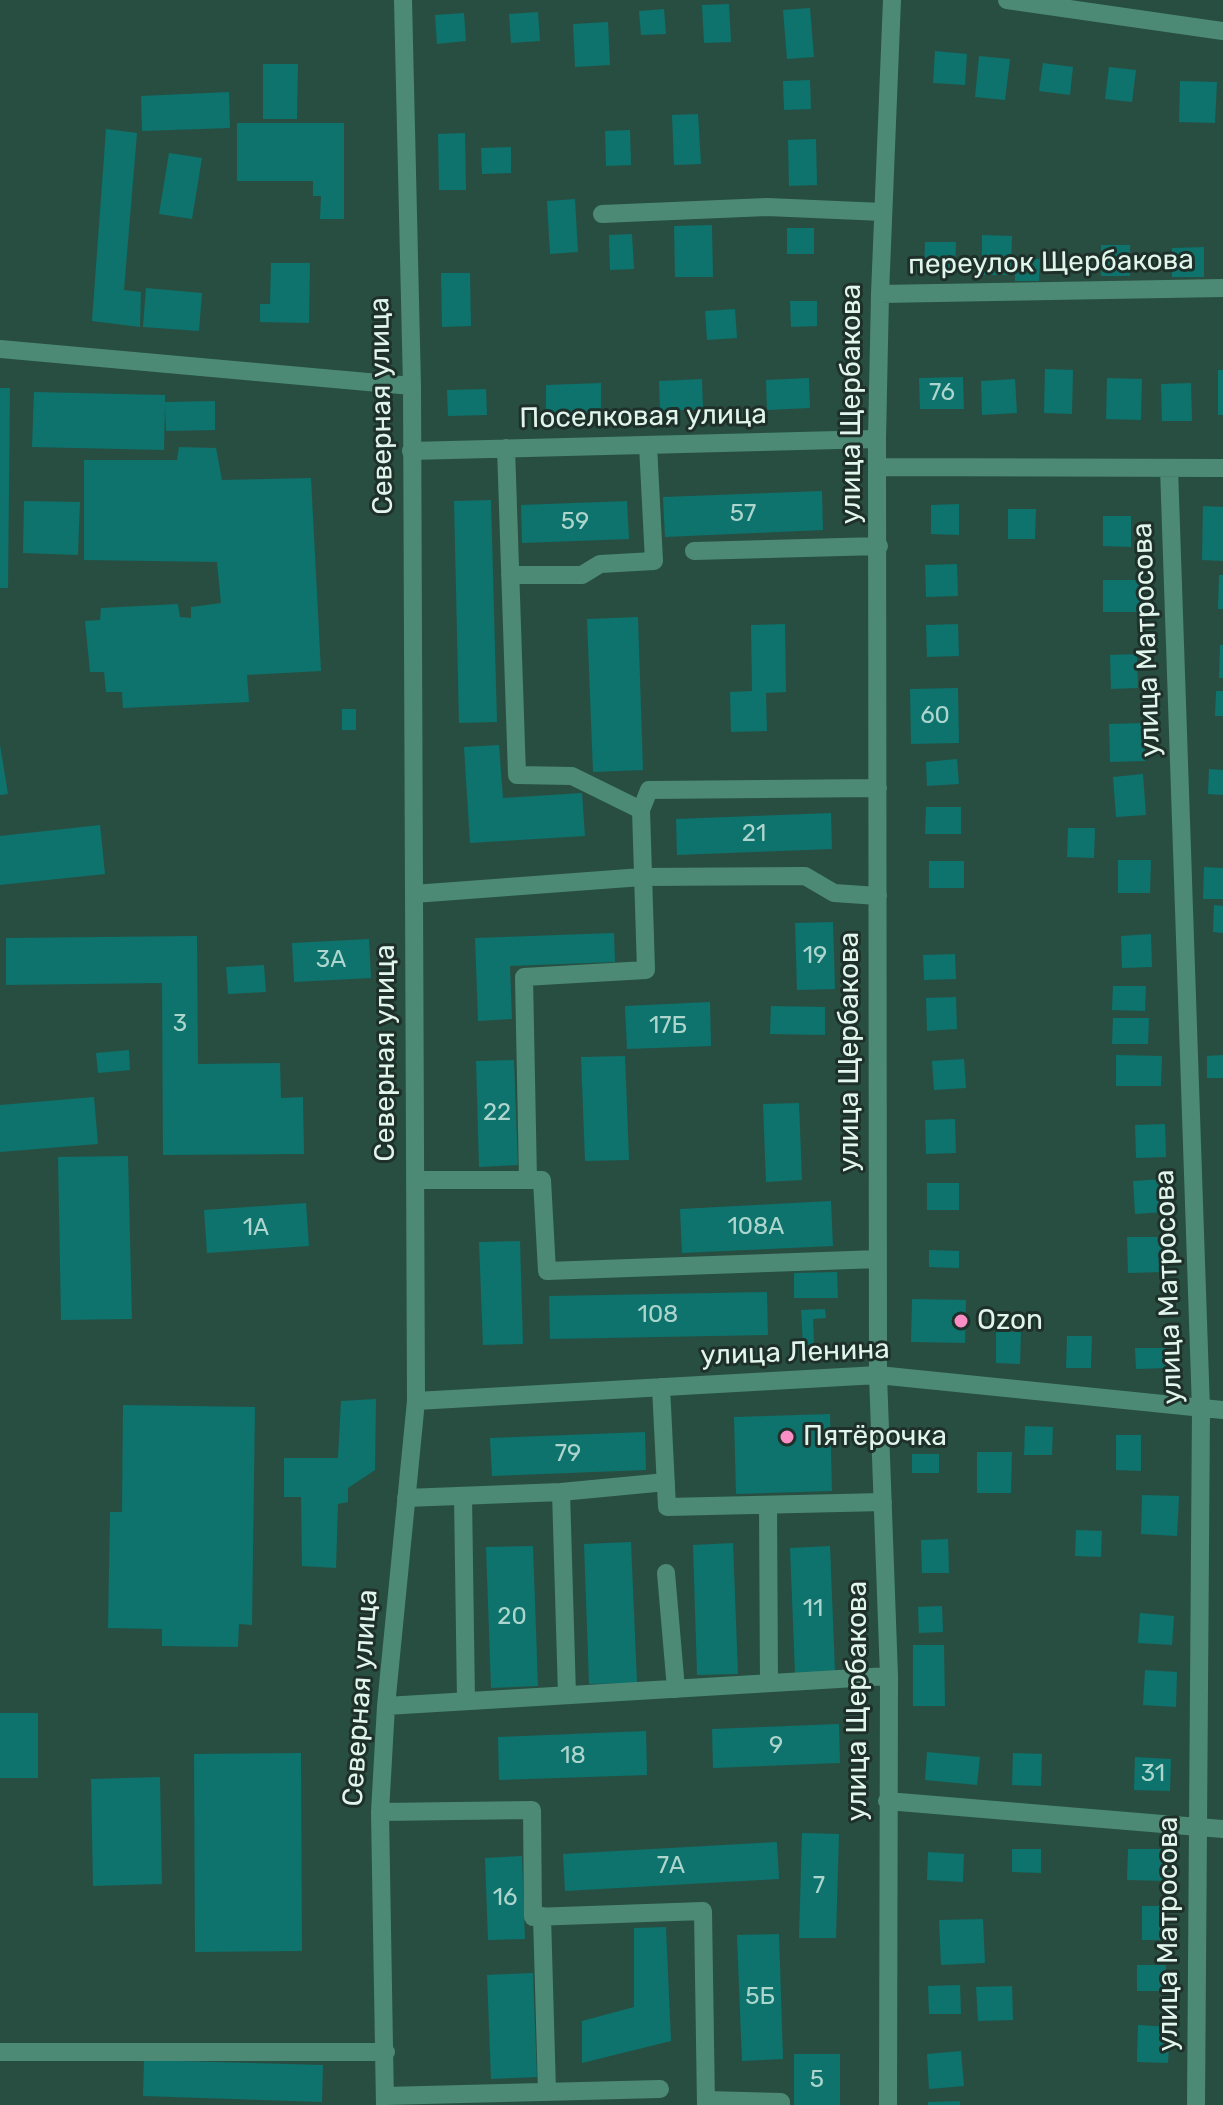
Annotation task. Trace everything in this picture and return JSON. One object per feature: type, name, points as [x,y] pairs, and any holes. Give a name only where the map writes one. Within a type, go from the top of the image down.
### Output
[{"type":"street","name":"Северная улица","points":[[385,2100],[380,1812],[386,1706],[416,1401],[412,386],[403,0]]},
{"type":"street","name":"улица Щербакова","points":[[888,2105],[889,1676],[878,1375],[877,439],[892,0]]},
{"type":"street","points":[[1007,0],[1223,31]]},
{"type":"street","points":[[602,214],[767,207],[883,212]]},
{"type":"street","name":"переулок Щербакова","points":[[880,294],[1223,288]]},
{"type":"street","points":[[0,349],[412,386]]},
{"type":"street","name":"Поселковая улица","points":[[411,451],[877,439]]},
{"type":"street","points":[[510,575],[582,575],[600,564],[654,561],[648,445]]},
{"type":"street","points":[[506,448],[517,775],[572,776],[641,810]]},
{"type":"street","points":[[879,467],[1223,468]]},
{"type":"street","name":"улица Матросова","points":[[1169,468],[1201,1409],[1196,2105]]},
{"type":"street","points":[[694,551],[879,546]]},
{"type":"street","points":[[528,1180],[524,977],[646,970],[641,810],[649,790],[878,788]]},
{"type":"street","points":[[414,894],[642,877],[805,876],[834,893],[878,896]]},
{"type":"street","points":[[415,1180],[542,1180],[547,1271],[878,1259]]},
{"type":"street","name":"улица Ленина","points":[[416,1401],[878,1375],[1223,1410]]},
{"type":"street","points":[[661,1387],[667,1507],[883,1502]]},
{"type":"street","points":[[406,1498],[561,1492],[666,1482]]},
{"type":"street","points":[[561,1492],[567,1695]]},
{"type":"street","points":[[463,1496],[466,1701]]},
{"type":"street","points":[[768,1505],[769,1683]]},
{"type":"street","points":[[666,1573],[676,1689]]},
{"type":"street","points":[[386,1706],[889,1676]]},
{"type":"street","points":[[887,1801],[1223,1829]]},
{"type":"street","points":[[380,1812],[532,1810],[533,1917],[703,1911],[706,2102],[781,2102],[781,2105]]},
{"type":"street","points":[[542,1916],[547,2092]]},
{"type":"street","points":[[0,2052],[386,2052]]},
{"type":"street","points":[[385,2100],[547,2092],[580,2098],[660,2089]]},
{"type":"building","points":[[729,4],[731,42],[704,43],[702,5]]},
{"type":"building","points":[[810,8],[814,57],[787,59],[783,10]]},
{"type":"building","points":[[664,9],[666,34],[641,35],[639,11]]},
{"type":"building","points":[[538,12],[540,41],[511,43],[509,14]]},
{"type":"building","points":[[464,13],[466,41],[437,44],[435,15]]},
{"type":"building","points":[[608,22],[610,65],[575,67],[573,24]]},
{"type":"building","points":[[935,51],[967,54],[965,85],[933,83]]},
{"type":"building","points":[[979,56],[1010,59],[1005,100],[975,97]]},
{"type":"building","points":[[1043,63],[1073,67],[1070,95],[1039,91]]},
{"type":"building","points":[[263,64],[298,64],[297,119],[263,119]]},
{"type":"building","points":[[1109,67],[1136,70],[1132,102],[1105,99]]},
{"type":"building","points":[[810,80],[811,109],[784,110],[783,81]]},
{"type":"building","points":[[1180,81],[1217,82],[1215,123],[1179,122]]},
{"type":"building","points":[[229,92],[230,128],[142,131],[141,96]]},
{"type":"building","points":[[698,114],[701,164],[674,165],[672,115]]},
{"type":"building","points":[[237,123],[344,123],[344,219],[320,219],[321,196],[313,196],[313,181],[237,181]]},
{"type":"building","points":[[106,129],[137,133],[124,290],[141,292],[140,327],[92,321]]},
{"type":"building","points":[[630,130],[631,165],[606,166],[605,131]]},
{"type":"building","points":[[465,133],[466,190],[439,190],[438,134]]},
{"type":"building","points":[[816,139],[817,185],[789,186],[788,140]]},
{"type":"building","points":[[511,147],[511,173],[482,174],[481,148]]},
{"type":"building","points":[[169,153],[202,158],[192,219],[159,214]]},
{"type":"building","points":[[575,199],[578,252],[550,254],[547,201]]},
{"type":"building","points":[[712,225],[713,277],[675,277],[674,226]]},
{"type":"building","points":[[787,228],[814,228],[814,254],[787,254]]},
{"type":"building","points":[[632,234],[634,269],[610,270],[609,235]]},
{"type":"building","points":[[982,235],[1012,236],[1011,275],[982,275]]},
{"type":"building","points":[[925,242],[956,242],[955,274],[924,274]]},
{"type":"building","points":[[1101,245],[1130,245],[1130,276],[1101,276]]},
{"type":"building","points":[[1204,247],[1204,277],[1172,277],[1172,248]]},
{"type":"building","points":[[1015,258],[1040,259],[1039,281],[1015,281]]},
{"type":"building","points":[[271,263],[310,263],[309,323],[260,322],[260,304],[270,304]]},
{"type":"building","points":[[441,273],[470,273],[471,326],[442,327]]},
{"type":"building","points":[[146,288],[202,293],[199,331],[143,327]]},
{"type":"building","points":[[790,301],[817,301],[817,326],[791,327]]},
{"type":"building","points":[[735,309],[737,338],[707,340],[705,311]]},
{"type":"building","points":[[1045,369],[1073,370],[1072,414],[1044,413]]},
{"type":"building","points":[[1218,370],[1223,370],[1223,415],[1218,415]]},
{"type":"building","points":[[963,377],[964,409],[920,409],[919,378]]},
{"type":"building","points":[[809,378],[810,408],[767,410],[766,380]]},
{"type":"building","points":[[1107,378],[1142,379],[1141,420],[1106,419]]},
{"type":"building","points":[[702,379],[703,409],[660,411],[659,381]]},
{"type":"building","points":[[1015,379],[1017,413],[982,415],[981,381]]},
{"type":"building","points":[[601,383],[601,414],[546,415],[546,385]]},
{"type":"building","points":[[1191,383],[1192,421],[1162,421],[1161,384]]},
{"type":"building","points":[[0,388],[10,388],[8,588],[0,588]]},
{"type":"building","points":[[486,389],[487,415],[448,416],[447,390]]},
{"type":"building","points":[[34,392],[165,395],[165,402],[215,401],[215,430],[166,431],[165,405],[164,450],[32,447]]},
{"type":"building","points":[[179,447],[216,448],[222,480],[311,478],[321,671],[247,675],[249,702],[123,708],[122,692],[106,692],[104,672],[90,672],[85,621],[100,620],[101,608],[178,604],[180,617],[191,618],[191,607],[221,603],[217,562],[84,560],[84,460],[177,460]]},
{"type":"building","points":[[822,491],[823,530],[665,537],[663,497]]},
{"type":"building","points":[[491,500],[497,722],[459,723],[454,501]]},
{"type":"building","points":[[24,501],[80,502],[78,555],[23,553]]},
{"type":"building","points":[[627,501],[629,539],[522,543],[521,505]]},
{"type":"building","points":[[959,504],[959,535],[931,534],[931,505]]},
{"type":"building","points":[[1203,506],[1223,507],[1223,561],[1202,560]]},
{"type":"building","points":[[1008,509],[1036,509],[1035,539],[1008,539]]},
{"type":"building","points":[[1103,516],[1131,516],[1131,547],[1103,546]]},
{"type":"building","points":[[957,564],[958,596],[926,597],[925,565]]},
{"type":"building","points":[[1219,575],[1223,575],[1223,609],[1218,609]]},
{"type":"building","points":[[1103,580],[1143,580],[1143,612],[1103,612]]},
{"type":"building","points":[[638,617],[643,770],[593,772],[587,619]]},
{"type":"building","points":[[785,624],[786,692],[766,693],[767,731],[731,732],[730,692],[752,691],[751,625]]},
{"type":"building","points":[[958,624],[959,656],[927,657],[926,625]]},
{"type":"building","points":[[1220,645],[1223,645],[1223,678],[1219,678]]},
{"type":"building","points":[[1137,654],[1138,688],[1111,689],[1110,655]]},
{"type":"building","points":[[958,688],[959,743],[911,744],[910,689]]},
{"type":"building","points":[[1216,691],[1223,691],[1223,716],[1215,716]]},
{"type":"building","points":[[342,709],[356,709],[356,730],[342,730]]},
{"type":"building","points":[[1144,723],[1145,761],[1110,762],[1109,724]]},
{"type":"building","points":[[0,745],[8,794],[0,795]]},
{"type":"building","points":[[499,745],[503,798],[582,793],[585,836],[470,843],[464,747]]},
{"type":"building","points":[[957,759],[959,784],[927,786],[926,762]]},
{"type":"building","points":[[1209,769],[1223,770],[1223,795],[1208,794]]},
{"type":"building","points":[[1143,774],[1146,815],[1116,817],[1113,777]]},
{"type":"building","points":[[926,807],[961,807],[961,834],[925,834]]},
{"type":"building","points":[[831,813],[832,849],[677,855],[676,819]]},
{"type":"building","points":[[100,825],[105,874],[0,885],[0,836]]},
{"type":"building","points":[[1068,828],[1095,828],[1094,858],[1067,857]]},
{"type":"building","points":[[1118,860],[1151,860],[1150,893],[1118,893]]},
{"type":"building","points":[[929,861],[964,861],[964,888],[929,888]]},
{"type":"building","points":[[1204,867],[1223,868],[1223,899],[1203,899]]},
{"type":"building","points":[[1214,905],[1223,906],[1223,933],[1213,932]]},
{"type":"building","points":[[833,922],[835,989],[797,990],[795,923]]},
{"type":"building","points":[[614,933],[615,962],[510,966],[512,1019],[478,1021],[475,938]]},
{"type":"building","points":[[1151,934],[1152,967],[1122,968],[1121,936]]},
{"type":"building","points":[[197,936],[198,1064],[280,1063],[281,1098],[303,1097],[304,1154],[163,1155],[162,983],[6,985],[6,938]]},
{"type":"building","points":[[369,939],[371,978],[294,982],[292,943]]},
{"type":"building","points":[[955,954],[956,979],[924,980],[923,955]]},
{"type":"building","points":[[264,965],[266,992],[228,994],[226,967]]},
{"type":"building","points":[[1113,986],[1146,986],[1145,1011],[1112,1010]]},
{"type":"building","points":[[956,997],[957,1029],[927,1031],[926,998]]},
{"type":"building","points":[[710,1002],[711,1046],[627,1049],[625,1006]]},
{"type":"building","points":[[771,1006],[825,1007],[825,1035],[770,1034]]},
{"type":"building","points":[[1113,1018],[1149,1018],[1148,1044],[1112,1044]]},
{"type":"building","points":[[129,1050],[130,1070],[98,1073],[96,1053]]},
{"type":"building","points":[[1116,1055],[1162,1056],[1161,1086],[1116,1086]]},
{"type":"building","points":[[1223,1055],[1223,1078],[1207,1078],[1207,1056]]},
{"type":"building","points":[[625,1056],[629,1160],[585,1161],[581,1057]]},
{"type":"building","points":[[964,1059],[966,1088],[934,1090],[932,1061]]},
{"type":"building","points":[[514,1060],[518,1165],[479,1167],[476,1061]]},
{"type":"building","points":[[94,1097],[98,1144],[0,1152],[0,1105]]},
{"type":"building","points":[[799,1103],[802,1180],[766,1182],[763,1104]]},
{"type":"building","points":[[955,1119],[956,1153],[926,1154],[925,1120]]},
{"type":"building","points":[[1165,1124],[1166,1157],[1136,1158],[1135,1125]]},
{"type":"building","points":[[128,1156],[132,1319],[61,1320],[58,1157]]},
{"type":"building","points":[[1164,1179],[1165,1212],[1135,1214],[1133,1181]]},
{"type":"building","points":[[927,1183],[959,1183],[959,1210],[927,1210]]},
{"type":"building","points":[[831,1201],[833,1246],[682,1253],[680,1209]]},
{"type":"building","points":[[306,1203],[309,1246],[207,1253],[204,1210]]},
{"type":"building","points":[[1127,1237],[1163,1237],[1164,1272],[1128,1273]]},
{"type":"building","points":[[520,1241],[523,1344],[483,1345],[479,1242]]},
{"type":"building","points":[[929,1250],[959,1251],[959,1268],[929,1267]]},
{"type":"building","points":[[837,1272],[838,1298],[794,1298],[794,1273]]},
{"type":"building","points":[[767,1292],[768,1335],[550,1339],[549,1296]]},
{"type":"building","points":[[912,1299],[966,1300],[965,1343],[911,1342]]},
{"type":"building","points":[[825,1309],[826,1318],[813,1319],[814,1345],[803,1345],[801,1310]]},
{"type":"building","points":[[996,1331],[1021,1332],[1020,1364],[996,1363]]},
{"type":"building","points":[[1067,1336],[1092,1336],[1091,1368],[1066,1368]]},
{"type":"building","points":[[1135,1348],[1166,1348],[1167,1368],[1136,1369]]},
{"type":"building","points":[[376,1399],[375,1470],[348,1488],[348,1502],[338,1504],[336,1568],[302,1566],[301,1497],[284,1497],[284,1458],[338,1458],[341,1401]]},
{"type":"building","points":[[123,1405],[255,1407],[252,1625],[239,1624],[238,1647],[162,1646],[162,1629],[108,1628],[110,1512],[122,1512]]},
{"type":"building","points":[[830,1414],[832,1491],[736,1494],[734,1417]]},
{"type":"building","points":[[1025,1426],[1053,1427],[1052,1455],[1024,1455]]},
{"type":"building","points":[[645,1432],[646,1470],[492,1476],[490,1438]]},
{"type":"building","points":[[1116,1435],[1141,1435],[1141,1471],[1116,1470]]},
{"type":"building","points":[[977,1452],[1012,1452],[1011,1493],[977,1493]]},
{"type":"building","points":[[912,1454],[939,1454],[939,1473],[912,1473]]},
{"type":"building","points":[[1142,1495],[1179,1496],[1177,1536],[1141,1534]]},
{"type":"building","points":[[1076,1530],[1102,1531],[1101,1557],[1075,1556]]},
{"type":"building","points":[[948,1539],[949,1573],[922,1573],[921,1540]]},
{"type":"building","points":[[631,1542],[637,1683],[589,1684],[584,1544]]},
{"type":"building","points":[[733,1543],[738,1674],[697,1675],[693,1545]]},
{"type":"building","points":[[533,1546],[538,1686],[491,1688],[486,1547]]},
{"type":"building","points":[[830,1546],[835,1671],[795,1673],[790,1548]]},
{"type":"building","points":[[942,1606],[943,1632],[919,1633],[918,1607]]},
{"type":"building","points":[[1140,1613],[1174,1616],[1172,1645],[1138,1643]]},
{"type":"building","points":[[913,1645],[944,1645],[945,1706],[913,1706]]},
{"type":"building","points":[[1145,1670],[1177,1672],[1176,1707],[1143,1705]]},
{"type":"building","points":[[0,1713],[38,1713],[38,1778],[0,1778]]},
{"type":"building","points":[[839,1724],[840,1763],[713,1768],[712,1729]]},
{"type":"building","points":[[646,1731],[647,1775],[499,1780],[498,1737]]},
{"type":"building","points":[[927,1752],[980,1757],[977,1785],[925,1780]]},
{"type":"building","points":[[301,1753],[302,1951],[195,1952],[194,1754]]},
{"type":"building","points":[[1013,1753],[1042,1754],[1041,1786],[1012,1785]]},
{"type":"building","points":[[1135,1757],[1171,1759],[1170,1791],[1134,1790]]},
{"type":"building","points":[[160,1777],[162,1884],[93,1886],[91,1779]]},
{"type":"building","points":[[802,1833],[839,1834],[836,1938],[799,1938]]},
{"type":"building","points":[[777,1842],[779,1879],[565,1891],[563,1854]]},
{"type":"building","points":[[1012,1849],[1041,1849],[1041,1873],[1012,1872]]},
{"type":"building","points":[[1128,1849],[1169,1849],[1168,1881],[1127,1880]]},
{"type":"building","points":[[928,1852],[964,1854],[963,1882],[927,1880]]},
{"type":"building","points":[[522,1856],[525,1939],[488,1940],[485,1858]]},
{"type":"building","points":[[1142,1906],[1168,1906],[1168,1940],[1142,1940]]},
{"type":"building","points":[[983,1919],[985,1963],[941,1965],[939,1920]]},
{"type":"building","points":[[666,1927],[671,2041],[582,2063],[582,2021],[634,2007],[634,1928]]},
{"type":"building","points":[[779,1934],[783,2059],[742,2061],[737,1935]]},
{"type":"building","points":[[1137,1965],[1166,1965],[1166,1991],[1137,1991]]},
{"type":"building","points":[[533,1973],[537,2077],[491,2079],[487,1975]]},
{"type":"building","points":[[960,1985],[961,2014],[929,2014],[928,1986]]},
{"type":"building","points":[[1012,1986],[1013,2020],[978,2021],[976,1987]]},
{"type":"building","points":[[1138,2025],[1170,2027],[1168,2063],[1137,2062]]},
{"type":"building","points":[[961,2051],[964,2086],[929,2089],[927,2054]]},
{"type":"building","points":[[794,2054],[840,2054],[840,2105],[794,2105]]},
{"type":"building","points":[[144,2060],[323,2065],[322,2102],[143,2096]]},
{"type":"building","points":[[960,2101],[960,2105],[928,2105],[928,2102]]},
{"type":"place","name":"Ozon","points":[[961,1321]]},
{"type":"place","name":"Пятёрочка","points":[[787,1437]]}]
